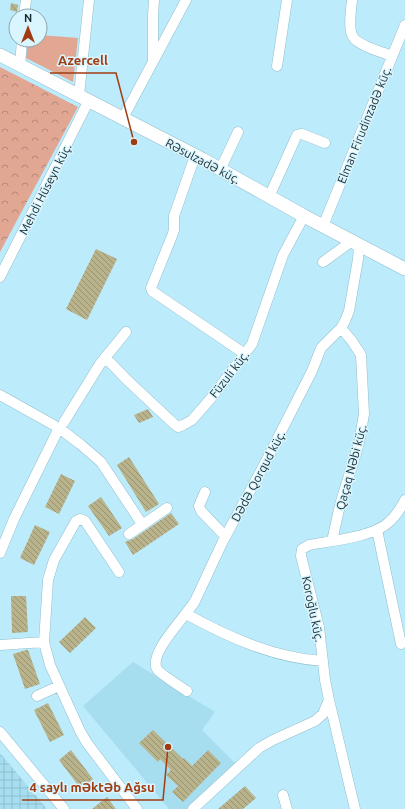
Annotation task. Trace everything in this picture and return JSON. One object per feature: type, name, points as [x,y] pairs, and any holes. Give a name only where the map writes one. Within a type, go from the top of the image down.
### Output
[{"type":"main road","name":"Rəsulzadə küç.","points":[[0,55],[195,156],[355,243],[405,267]]},
{"type":"street","points":[[84,98],[89,0]]},
{"type":"street","points":[[153,62],[154,0]]},
{"type":"street","points":[[123,118],[186,0]]},
{"type":"street","points":[[278,66],[287,0]]},
{"type":"street","points":[[352,0],[350,27],[352,36],[358,42],[392,56]]},
{"type":"street","name":"Elman Firudinzadə küç.","points":[[323,226],[405,25]]},
{"type":"street","points":[[20,66],[21,48]]},
{"type":"street","name":"Mehdi Hüseyn küç.","points":[[0,277],[84,98]]},
{"type":"street","points":[[220,170],[238,132]]},
{"type":"street","points":[[269,197],[298,135],[302,134],[325,143]]},
{"type":"street","points":[[195,156],[174,216],[174,230],[151,288],[152,291],[245,354]]},
{"type":"street","name":"Füzuli küç.","points":[[105,357],[126,379],[178,427],[192,420],[212,397],[252,344],[284,255],[304,216]]},
{"type":"street","points":[[323,262],[355,243]]},
{"type":"street","name":"Dədə Qorqud küç.","points":[[187,691],[158,670],[155,664],[158,652],[195,601],[226,536],[312,371],[321,348],[341,328],[349,311],[358,259],[355,243]]},
{"type":"street","name":"Qaçaq Nəbi küç.","points":[[332,541],[340,505],[359,443],[364,414],[362,355],[341,328]]},
{"type":"street","points":[[0,553],[14,519],[61,425],[105,357],[126,332]]},
{"type":"street","points":[[0,395],[61,425],[101,462],[142,524]]},
{"type":"street","points":[[205,492],[199,506],[201,511],[226,536]]},
{"type":"street","name":"Koroğlu küç.","points":[[355,809],[329,700],[319,627],[301,556],[302,549],[309,545],[358,536],[377,530],[388,524],[399,511],[405,500]]},
{"type":"street","points":[[129,534],[167,508]]},
{"type":"street","points":[[119,572],[85,521],[80,519],[76,521],[54,560],[48,580],[44,642],[50,665],[80,731],[87,743],[137,809]]},
{"type":"street","points":[[377,530],[401,644]]},
{"type":"street","points":[[186,614],[220,633],[255,646],[293,658],[323,661]]},
{"type":"street","points":[[0,645],[44,642]]},
{"type":"street","points":[[38,696],[60,686]]},
{"type":"street","points":[[193,809],[259,748],[315,721],[323,714],[329,700]]},
{"type":"street","points":[[0,732],[64,809]]},
{"type":"street","points":[[283,795],[287,809]]},
{"type":"shaded area","points":[[133,662],[215,712],[202,730],[237,765],[187,809],[169,809],[83,706]]},
{"type":"shaded area","points":[[0,753],[47,809],[0,809]]},
{"type":"green space","points":[[48,36],[78,38],[73,82],[26,58],[27,48],[48,48]]},
{"type":"green space","points":[[0,67],[78,107],[0,252]]},
{"type":"building","points":[[11,3],[18,5],[18,8],[10,8]]},
{"type":"building","points":[[96,249],[117,259],[87,320],[66,309]]},
{"type":"building","points":[[148,409],[153,417],[139,423],[134,415]]},
{"type":"building","points":[[129,457],[159,504],[146,512],[117,465]]},
{"type":"building","points":[[61,474],[75,481],[59,514],[45,507]]},
{"type":"building","points":[[101,497],[122,528],[109,536],[88,506]]},
{"type":"building","points":[[171,513],[179,524],[133,555],[125,542],[133,539]]},
{"type":"building","points":[[35,525],[50,532],[34,565],[20,558]]},
{"type":"building","points":[[11,596],[26,596],[28,632],[12,633]]},
{"type":"building","points":[[85,617],[96,628],[70,653],[59,642]]},
{"type":"building","points":[[28,650],[40,684],[25,689],[13,654]]},
{"type":"building","points":[[48,703],[64,735],[50,742],[34,710]]},
{"type":"building","points":[[153,730],[192,766],[208,750],[221,763],[183,802],[172,792],[178,786],[166,775],[171,770],[160,759],[158,762],[139,743]]},
{"type":"building","points":[[71,750],[93,779],[81,789],[59,760]]},
{"type":"building","points":[[245,786],[256,798],[243,809],[218,809]]},
{"type":"building","points":[[107,797],[116,809],[92,809]]},
{"type":"place","name":"Azercell","points":[[134,142]]},
{"type":"place","name":"4 saylı məktəb Ağsu","points":[[168,747]]}]
